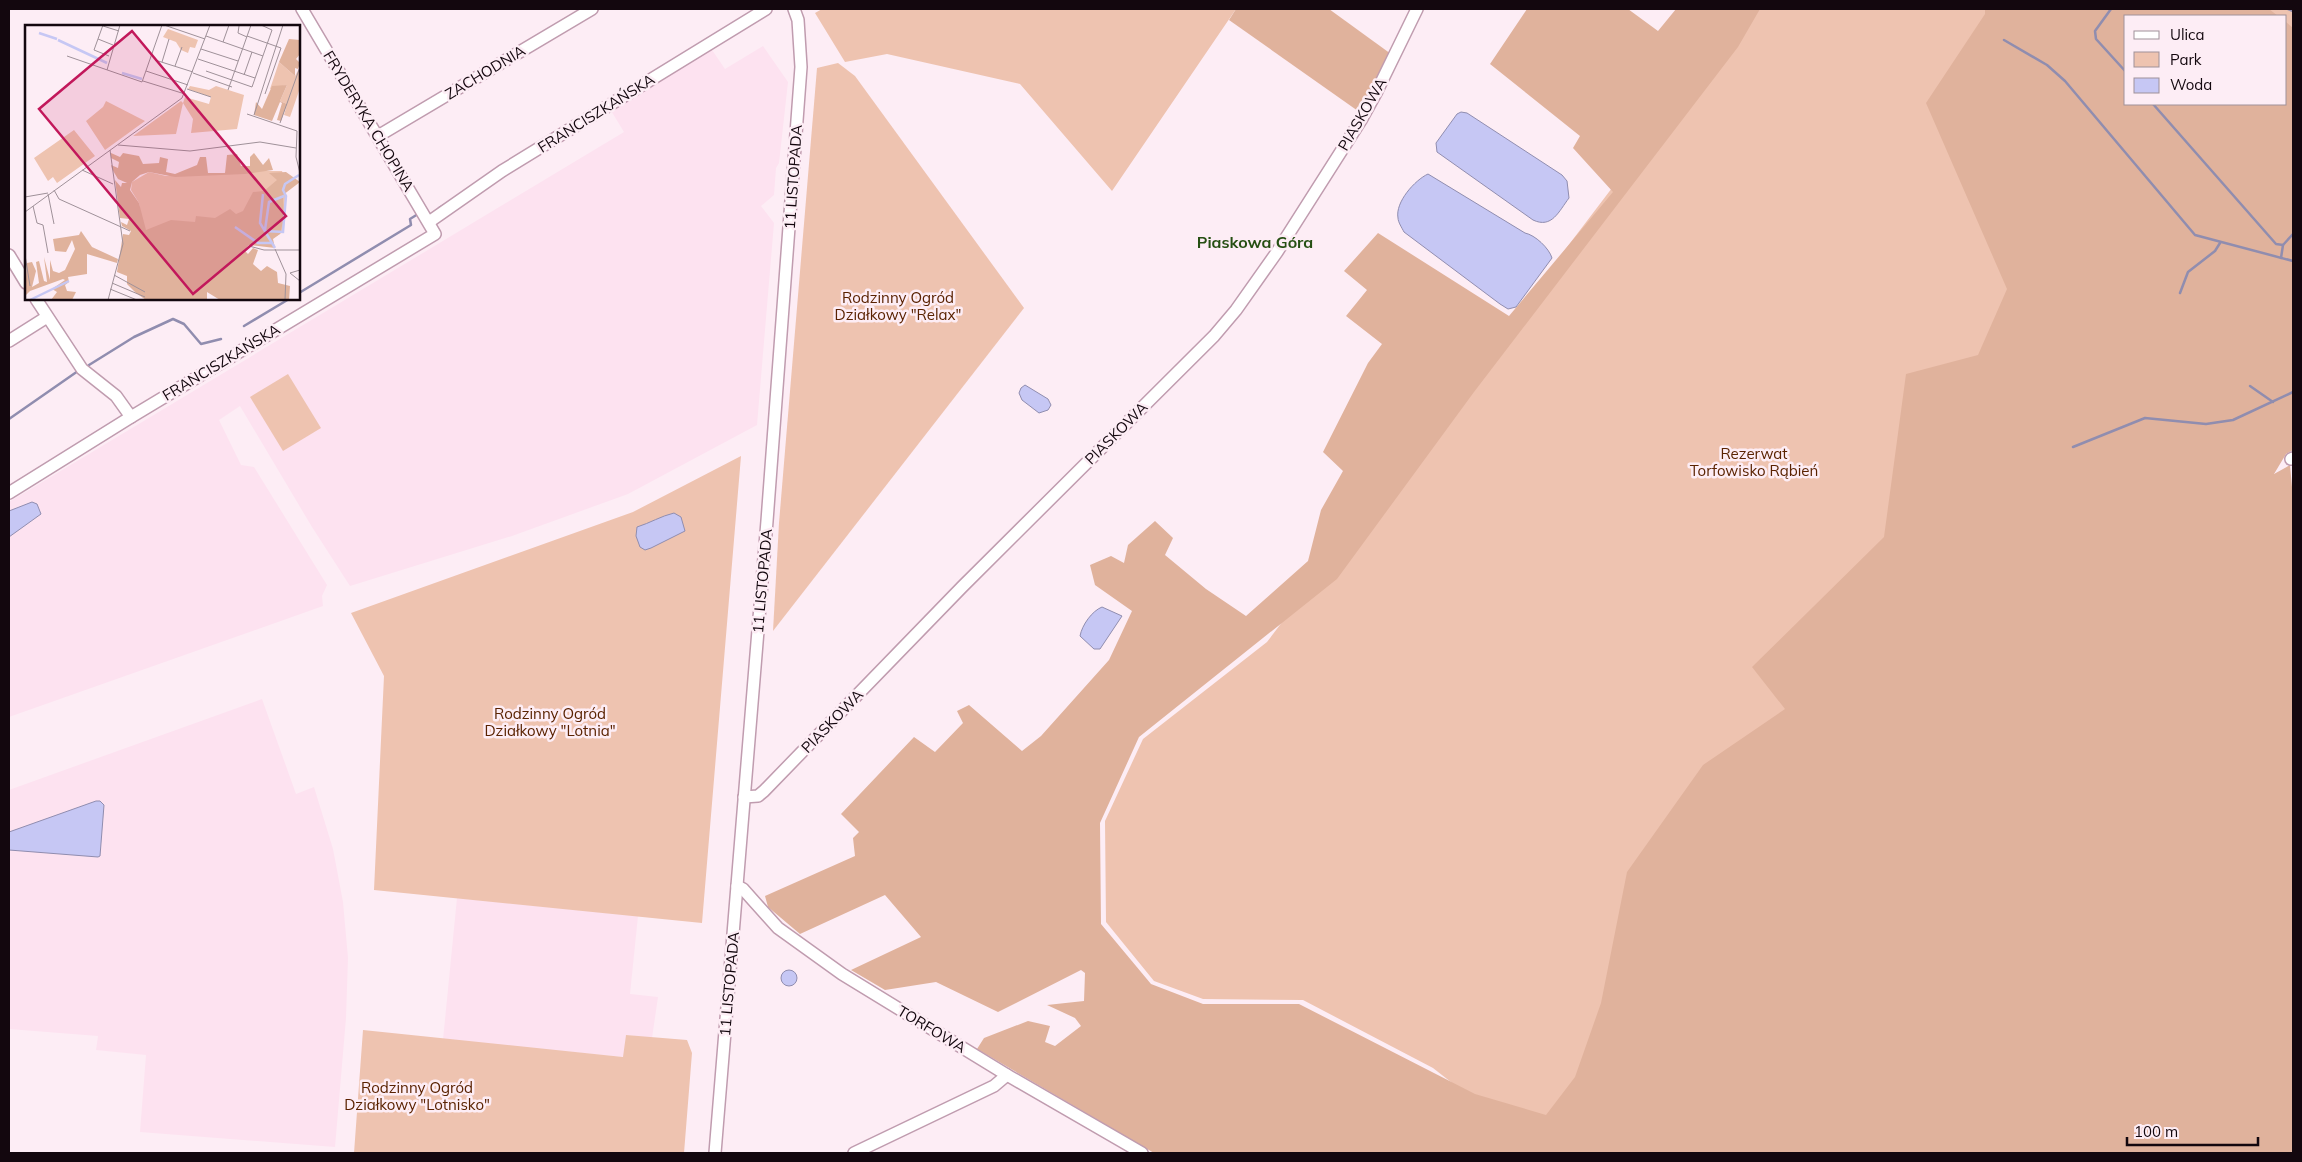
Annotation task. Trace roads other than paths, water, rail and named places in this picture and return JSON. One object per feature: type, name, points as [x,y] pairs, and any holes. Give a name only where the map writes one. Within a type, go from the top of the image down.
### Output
[{"type":"street","name":"FRYDERYKA CHOPINA","points":[[302,9],[435,234]]},
{"type":"street","name":"ZACHODNIA","points":[[378,136],[592,9]]},
{"type":"street","name":"FRANCISZKAŃSKA","points":[[429,222],[502,171],[766,9]]},
{"type":"street","name":"11 LISTOPADA","points":[[716,1153],[801,67],[798,20],[794,9]]},
{"type":"street","name":"PIASKOWA","points":[[744,797],[758,796],[764,792],[962,587],[1214,336],[1231,316],[1277,252],[1361,120],[1417,9]]},
{"type":"street","name":"FRANCISZKAŃSKA","points":[[9,493],[131,416],[435,234]]},
{"type":"street","points":[[9,255],[25,281]]},
{"type":"street","points":[[37,300],[82,369],[116,396],[131,416]]},
{"type":"street","points":[[9,341],[47,317]]},
{"type":"street","name":"TORFOWA","points":[[737,886],[743,889],[778,928],[842,974],[1007,1075],[1142,1153]]},
{"type":"street","points":[[854,1153],[994,1086],[1007,1075]]},
{"type":"water","points":[[1461,112],[1467,113],[1562,175],[1567,181],[1569,198],[1554,217],[1545,222],[1533,220],[1437,152],[1436,143],[1457,114]]},
{"type":"water","points":[[1428,174],[1533,236],[1548,250],[1552,258],[1516,307],[1508,309],[1500,304],[1404,232],[1398,220],[1400,205],[1412,186]]},
{"type":"water","points":[[1025,385],[1048,399],[1051,405],[1048,410],[1039,413],[1022,400],[1019,393]]},
{"type":"water","points":[[32,502],[37,504],[41,514],[9,537],[9,511]]},
{"type":"water","points":[[674,513],[681,517],[685,531],[651,548],[645,550],[640,547],[636,536],[637,527]]},
{"type":"water","points":[[1102,607],[1122,616],[1100,649],[1094,649],[1080,636],[1088,619]]},
{"type":"water","points":[[100,801],[104,805],[100,856],[9,850],[9,832]]},
{"type":"water","points":[[789,970],[797,978],[789,986],[781,978]]},
{"type":"waterway","points":[[2111,9],[2095,31],[2096,39],[2124,70]]},
{"type":"waterway","points":[[2288,9],[2293,11]]},
{"type":"waterway","points":[[2004,40],[2047,65],[2065,81],[2195,235],[2293,261]]},
{"type":"waterway","points":[[2154,105],[2276,244],[2283,245]]},
{"type":"waterway","points":[[439,208],[444,205]]},
{"type":"waterway","points":[[300,292],[411,225],[410,219],[418,214]]},
{"type":"waterway","points":[[2281,258],[2283,245],[2293,234]]},
{"type":"waterway","points":[[2180,293],[2188,272],[2215,251],[2220,243]]},
{"type":"waterway","points":[[244,326],[287,300]]},
{"type":"waterway","points":[[89,365],[134,337],[173,319],[184,324],[201,344],[221,339]]},
{"type":"waterway","points":[[9,419],[78,371]]},
{"type":"waterway","points":[[2250,386],[2273,402]]},
{"type":"waterway","points":[[2073,447],[2145,418],[2206,424],[2233,420],[2293,392]]},
{"type":"district","name":"Piaskowa Góra","points":[[1255,242]]},
{"type":"park label","name":"Rodzinny Ogród Działkowy \"Relax\"","points":[[898,306]]},
{"type":"park label","name":"Rezerwat Torfowisko Rąbień","points":[[1754,462]]},
{"type":"park label","name":"Rodzinny Ogród Działkowy \"Lotnia\"","points":[[550,722]]},
{"type":"park label","name":"Rodzinny Ogród Działkowy \"Lotnisko\"","points":[[417,1096]]}]
